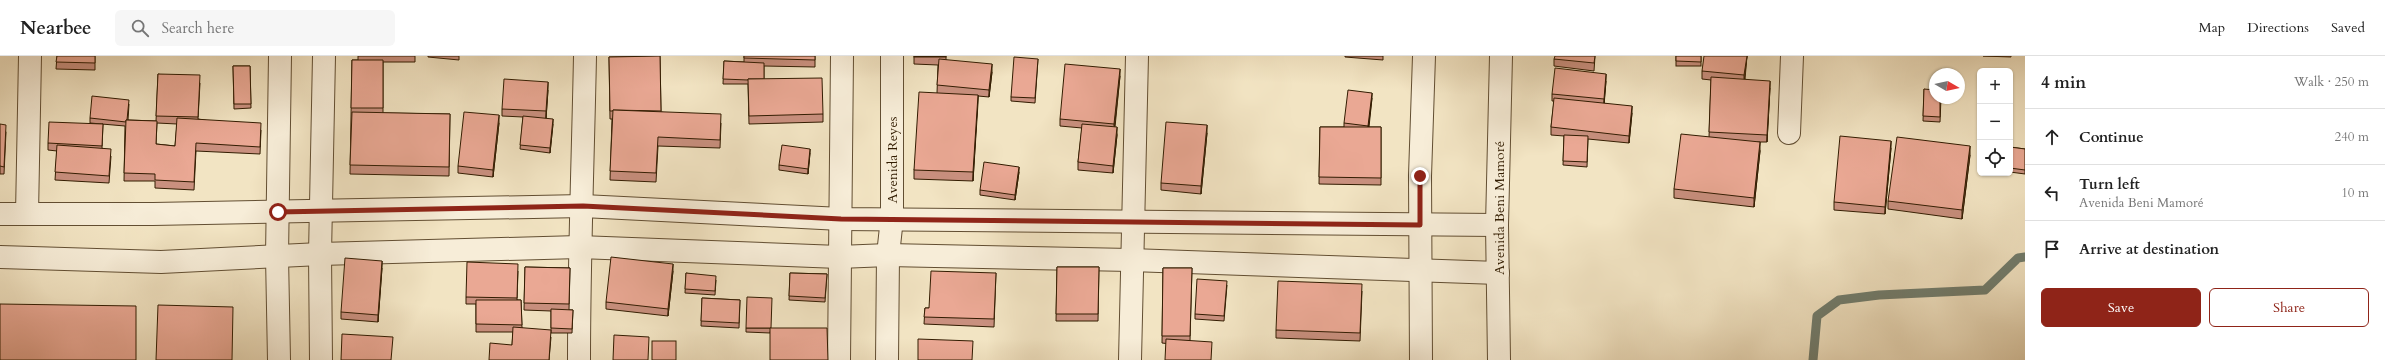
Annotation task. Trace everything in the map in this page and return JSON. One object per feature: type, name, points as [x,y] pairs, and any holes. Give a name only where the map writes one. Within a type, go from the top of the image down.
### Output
[{"type":"street","points":[[27,214],[30,56]]},
{"type":"street","points":[[279,360],[277,256],[280,56]]},
{"type":"street","points":[[321,360],[320,254],[324,56]]},
{"type":"street","points":[[579,360],[580,247],[583,206],[584,56]]},
{"type":"street","points":[[839,360],[842,56]]},
{"type":"street","name":"Avenida Reyes","points":[[887,360],[888,255],[892,218],[892,56]]},
{"type":"street","points":[[1130,360],[1131,260],[1137,56]]},
{"type":"street","points":[[1421,360],[1420,225],[1424,56]]},
{"type":"street","name":"Avenida Beni Mamoré","points":[[1499,360],[1497,225],[1501,56]]},
{"type":"street","points":[[1789,133],[1792,56]]},
{"type":"street","points":[[0,214],[278,212],[583,206],[841,219],[892,218],[1497,225]]},
{"type":"street","points":[[0,257],[161,262],[320,254],[580,247],[839,257],[888,255],[1131,260],[1420,269],[1498,273]]},
{"type":"building","points":[[57,56],[95,56],[95,63],[56,62]]},
{"type":"building","points":[[660,56],[661,111],[610,111],[609,57]]},
{"type":"building","points":[[744,56],[815,56],[815,60],[744,58]]},
{"type":"building","points":[[946,56],[946,57],[914,57]]},
{"type":"building","points":[[1555,56],[1595,56],[1594,63],[1554,59]]},
{"type":"building","points":[[1676,56],[1701,56],[1701,62],[1676,61]]},
{"type":"building","points":[[1704,56],[1747,56],[1744,75],[1702,71]]},
{"type":"building","points":[[1014,57],[1038,59],[1035,98],[1011,97]]},
{"type":"building","points":[[939,59],[992,64],[989,90],[937,85]]},
{"type":"building","points":[[352,60],[383,60],[383,108],[351,108]]},
{"type":"building","points":[[724,61],[764,63],[764,79],[723,79]]},
{"type":"building","points":[[1065,64],[1120,69],[1114,124],[1060,119]]},
{"type":"building","points":[[233,66],[250,66],[251,104],[234,104]]},
{"type":"building","points":[[1555,68],[1606,74],[1604,99],[1552,94]]},
{"type":"building","points":[[158,74],[200,75],[198,117],[156,116]]},
{"type":"building","points":[[1711,77],[1770,81],[1767,135],[1709,132]]},
{"type":"building","points":[[822,78],[823,114],[749,116],[748,79]]},
{"type":"building","points":[[504,79],[548,82],[546,111],[502,109]]},
{"type":"building","points":[[1924,89],[1929,89],[1929,104],[1940,104],[1940,117],[1923,116]]},
{"type":"building","points":[[1348,90],[1372,93],[1368,126],[1344,123]]},
{"type":"building","points":[[919,92],[978,95],[973,172],[914,170]]},
{"type":"building","points":[[92,96],[129,100],[126,122],[90,118]]},
{"type":"building","points":[[1554,98],[1632,106],[1629,136],[1551,127]]},
{"type":"building","points":[[613,110],[721,114],[720,140],[658,137],[656,173],[610,171]]},
{"type":"building","points":[[352,112],[450,114],[449,167],[350,165]]},
{"type":"building","points":[[464,112],[499,115],[493,170],[458,166]]},
{"type":"building","points":[[523,116],[553,119],[550,148],[520,145]]},
{"type":"building","points":[[177,118],[261,123],[260,147],[196,143],[194,182],[155,180],[155,174],[124,173],[126,120],[157,121],[156,144],[175,146]]},
{"type":"building","points":[[49,122],[103,124],[102,146],[48,143]]},
{"type":"building","points":[[1166,122],[1207,125],[1201,186],[1161,183]]},
{"type":"building","points":[[0,124],[6,125],[4,167],[0,166]]},
{"type":"building","points":[[1082,124],[1117,127],[1113,166],[1078,162]]},
{"type":"building","points":[[1320,127],[1381,127],[1381,178],[1319,177]]},
{"type":"building","points":[[1681,134],[1760,142],[1754,198],[1674,189]]},
{"type":"building","points":[[1564,135],[1588,136],[1587,162],[1563,161]]},
{"type":"building","points":[[1840,136],[1891,141],[1885,207],[1834,202]]},
{"type":"building","points":[[1897,137],[1970,146],[1962,210],[1888,201]]},
{"type":"building","points":[[57,145],[111,149],[109,176],[55,172]]},
{"type":"building","points":[[782,145],[810,149],[808,169],[779,165]]},
{"type":"building","points":[[2013,147],[2025,149],[2025,170],[2013,168]]},
{"type":"building","points":[[984,162],[1019,167],[1015,195],[980,190]]},
{"type":"building","points":[[611,257],[673,264],[668,309],[606,302]]},
{"type":"building","points":[[345,258],[382,261],[378,315],[341,312]]},
{"type":"building","points":[[467,262],[518,264],[517,298],[466,297]]},
{"type":"building","points":[[525,267],[570,268],[569,304],[524,303]]},
{"type":"building","points":[[1057,267],[1099,267],[1098,314],[1056,314]]},
{"type":"building","points":[[1163,268],[1192,268],[1190,336],[1162,336]]},
{"type":"building","points":[[931,271],[996,273],[994,319],[924,317],[925,308],[929,308]]},
{"type":"building","points":[[686,273],[716,276],[715,291],[685,289]]},
{"type":"building","points":[[790,273],[827,274],[825,298],[789,296]]},
{"type":"building","points":[[1197,279],[1227,281],[1224,316],[1195,314]]},
{"type":"building","points":[[1278,281],[1362,284],[1360,333],[1276,330]]},
{"type":"building","points":[[747,297],[772,298],[771,328],[746,328]]},
{"type":"building","points":[[702,298],[740,300],[739,323],[701,321]]},
{"type":"building","points":[[476,300],[521,300],[522,325],[476,324]]},
{"type":"building","points":[[0,304],[136,306],[136,360],[0,360]]},
{"type":"building","points":[[158,305],[233,307],[232,360],[156,360]]},
{"type":"building","points":[[551,309],[573,310],[572,329],[551,328]]},
{"type":"building","points":[[513,327],[551,330],[549,360],[489,360],[490,343],[512,345]]},
{"type":"building","points":[[770,328],[827,328],[828,360],[770,360]]},
{"type":"building","points":[[342,334],[393,337],[391,360],[341,360]]},
{"type":"building","points":[[614,335],[649,337],[648,360],[613,360]]},
{"type":"building","points":[[918,339],[973,341],[972,360],[918,360]]},
{"type":"building","points":[[1166,339],[1212,342],[1211,360],[1165,360]]},
{"type":"building","points":[[652,341],[676,341],[676,360],[652,360]]},
{"type":"waterway","points":[[1813,360],[1817,316],[1839,300],[1879,295],[1985,290],[2018,258],[2025,257]]},
{"type":"route","points":[[278,212],[583,206],[841,219],[892,218],[1420,225],[1420,176]]}]
